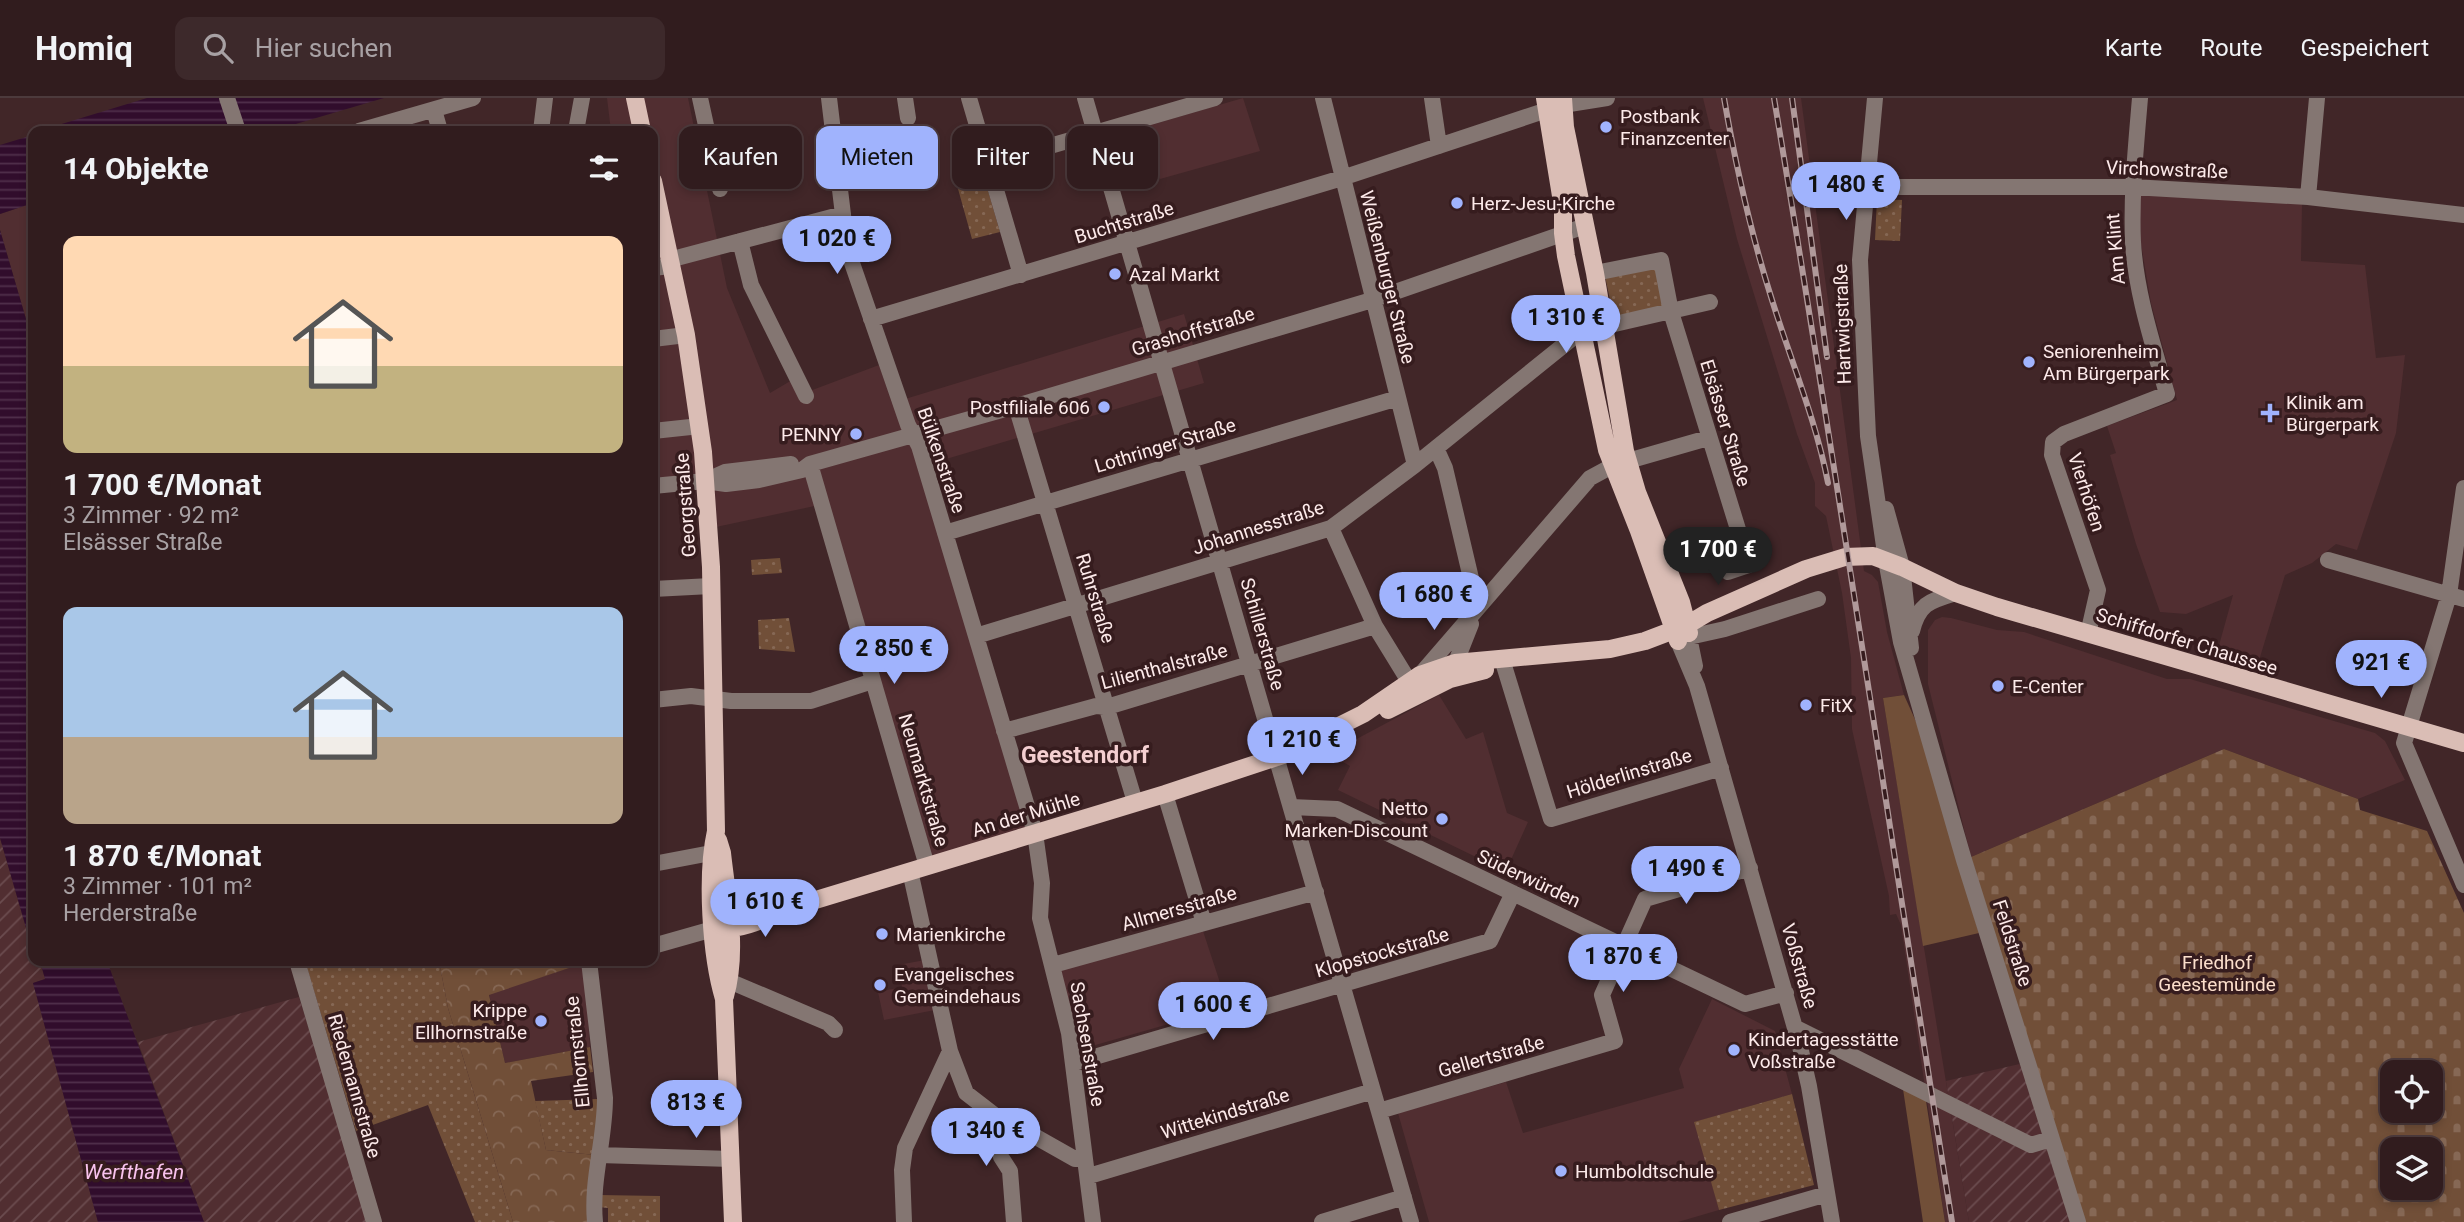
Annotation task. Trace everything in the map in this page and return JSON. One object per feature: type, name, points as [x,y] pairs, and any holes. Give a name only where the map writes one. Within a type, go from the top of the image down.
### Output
[{"type":"main road","points":[[635,98],[641,126]]},
{"type":"main road","points":[[1555,103],[1565,127],[1595,273],[1621,463]]},
{"type":"main road","points":[[1555,103],[1563,233],[1580,332],[1607,450],[1621,463],[1637,492],[1681,602],[1682,633]]},
{"type":"main road","name":"Georgstraße","points":[[658,219],[664,265],[686,335],[700,426],[705,481],[711,586],[716,831],[722,853],[729,981],[724,999]]},
{"type":"main road","name":"An der Mühle","points":[[1277,757],[1363,714],[1415,679],[1503,663],[1610,649],[1682,633],[1768,586],[1813,566],[1845,558],[1874,556],[1894,564]]},
{"type":"main road","name":"Schiffdorfer Chaussee","points":[[1894,564],[1956,593],[2464,743]]},
{"type":"main road","name":"An der Mühle","points":[[724,925],[744,927],[786,909],[1165,794],[1277,757],[1373,718],[1452,671]]},
{"type":"main road","name":"Georgstraße","points":[[716,831],[711,853],[724,925],[716,973],[724,999],[733,1222]]},
{"type":"street","points":[[227,98],[236,126]]},
{"type":"street","points":[[377,126],[473,98]]},
{"type":"street","points":[[542,126],[545,98]]},
{"type":"street","points":[[577,126],[582,98]]},
{"type":"street","points":[[700,98],[706,126]]},
{"type":"street","name":"Bülkenstraße","points":[[829,98],[843,214],[852,263],[908,425],[919,446],[1035,833]]},
{"type":"street","points":[[905,98],[908,118]]},
{"type":"street","points":[[969,98],[977,126]]},
{"type":"street","name":"Schillerstraße","points":[[1085,98],[1093,126]]},
{"type":"street","points":[[1116,126],[1215,98]]},
{"type":"street","name":"Weißenburger Straße","points":[[1322,98],[1415,465]]},
{"type":"street","points":[[1432,98],[1439,146]]},
{"type":"street","name":"Buchtstraße","points":[[871,319],[1342,178],[1555,103],[1606,98]]},
{"type":"street","name":"Hartwigstraße","points":[[1875,98],[1860,260],[1868,436],[1894,564]]},
{"type":"street","name":"Am Klint","points":[[2140,98],[2132,187],[2133,244],[2141,303],[2167,394]]},
{"type":"street","points":[[2308,197],[2318,98]]},
{"type":"street","points":[[434,110],[439,126]]},
{"type":"street","name":"Virchowstraße","points":[[1867,187],[2132,187],[2308,197],[2464,215]]},
{"type":"street","points":[[995,189],[1021,275]]},
{"type":"street","name":"Schillerstraße","points":[[1111,189],[1411,1222]]},
{"type":"street","points":[[664,265],[740,241],[843,214]]},
{"type":"street","name":"Grashoffstraße","points":[[658,486],[705,481],[725,472],[810,464],[1372,300],[1585,226]]},
{"type":"street","points":[[740,241],[751,285],[806,396]]},
{"type":"street","name":"Elsässer Straße","points":[[1595,273],[1661,260],[1671,312],[1749,565],[1728,572]]},
{"type":"street","points":[[1580,332],[1710,302]]},
{"type":"street","name":"Johannesstraße","points":[[976,636],[1331,528],[1415,465],[1580,332]]},
{"type":"street","points":[[658,339],[686,335]]},
{"type":"street","name":"Vierhöfen","points":[[2088,634],[2098,590],[2052,455],[2053,442],[2064,434],[2167,394]]},
{"type":"street","name":"Lothringer Straße","points":[[945,533],[1398,398]]},
{"type":"street","name":"Ruhrstraße","points":[[1016,406],[1135,803]]},
{"type":"street","points":[[658,430],[700,426]]},
{"type":"street","points":[[1331,528],[1375,626],[1415,679],[1590,478],[1621,463],[1708,438]]},
{"type":"street","points":[[1436,448],[1445,468],[1477,610],[1452,671]]},
{"type":"street","name":"Neumarktstraße","points":[[810,464],[873,681],[918,868],[950,1051],[966,1093],[1010,1127],[1029,1133],[1074,1159],[1084,1159]]},
{"type":"street","points":[[2464,488],[2457,597],[2404,743],[2464,885]]},
{"type":"street","points":[[2328,560],[2457,597]]},
{"type":"street","name":"Feldstraße","points":[[1894,564],[1910,637],[1911,675]]},
{"type":"street","name":"Feldstraße","points":[[1894,564],[1901,642],[1964,860],[2078,1222]]},
{"type":"street","points":[[658,589],[711,586]]},
{"type":"street","name":"Feldstraße","points":[[1910,637],[1914,621],[1925,604],[1956,593]]},
{"type":"street","name":"An der Mühle","points":[[1682,633],[1725,629],[1818,599]]},
{"type":"street","name":"Lilienthalstraße","points":[[1004,731],[1096,706],[1107,707],[1375,626]]},
{"type":"street","name":"Voßstraße","points":[[1682,633],[1796,1028],[1809,1086],[1832,1222]]},
{"type":"street","name":"Hölderlinstraße","points":[[1503,663],[1550,819],[1721,768]]},
{"type":"street","points":[[658,699],[691,696],[811,701],[873,681]]},
{"type":"street","points":[[1165,794],[1204,923]]},
{"type":"street","name":"Süderwürden","points":[[1291,807],[1337,809],[1745,1004],[1786,993]]},
{"type":"street","name":"Sachsenstraße","points":[[1035,833],[1042,883],[1040,918],[1069,1033],[1093,1222]]},
{"type":"street","points":[[658,863],[711,853]]},
{"type":"street","points":[[1624,946],[1645,899],[1750,868]]},
{"type":"street","name":"Allmersstraße","points":[[1053,965],[1316,892]]},
{"type":"street","name":"Klopstockstraße","points":[[1074,1063],[1490,942],[1513,893]]},
{"type":"street","points":[[658,945],[724,925]]},
{"type":"street","name":"Gellertstraße","points":[[1378,1111],[1615,1041],[1602,995],[1624,946]]},
{"type":"street","name":"Riedemannstraße","points":[[298,966],[374,1222]]},
{"type":"street","name":"Ellhornstraße","points":[[592,966],[605,1098],[593,1198],[595,1222]]},
{"type":"street","points":[[729,981],[828,1023],[835,1030]]},
{"type":"street","points":[[1796,1028],[2031,1145],[2051,1139]]},
{"type":"street","points":[[904,1222],[901,1182],[905,1148],[950,1051]]},
{"type":"street","name":"Wittekindstraße","points":[[1088,1176],[1373,1091]]},
{"type":"street","points":[[1010,1127],[999,1140],[1001,1157],[1010,1171],[1014,1222]]},
{"type":"street","points":[[600,1155],[731,1159]]},
{"type":"street","points":[[1730,1222],[1828,1194]]},
{"type":"street","points":[[1322,1222],[1404,1197]]},
{"type":"shaded area","points":[[607,98],[688,98],[694,126],[679,126],[679,189],[707,189],[727,288],[770,393],[799,376],[807,392],[879,365],[892,403],[1184,314],[1204,383],[919,467],[1030,833],[929,863],[824,504],[702,530],[700,484],[658,490],[658,126],[610,126]]},
{"type":"shaded area","points":[[1243,98],[1260,151],[1160,179],[1158,126],[1147,126]]},
{"type":"shaded area","points":[[1703,98],[1801,98],[1864,571],[1878,582],[1887,632],[1904,695],[1883,698],[1969,1222],[1945,1222],[1901,925],[1896,914],[1890,915],[1889,896],[1852,729],[1851,658],[1842,593],[1826,516],[1815,506],[1815,483],[1797,434],[1737,239]]},
{"type":"shaded area","name":"Klinik am Bürgerpark","points":[[2139,194],[2302,204],[2301,261],[2365,265],[2376,358],[2405,355],[2396,433],[2357,550],[2336,544],[2312,563],[2285,575],[2257,667],[2208,654],[2218,649],[2233,595],[2186,614],[2160,612],[2136,544],[2110,455],[2116,453],[2107,426],[2177,400],[2151,303],[2141,244]]},
{"type":"shaded area","points":[[28,205],[28,326],[0,230],[0,214]]},
{"type":"shaded area","points":[[1942,617],[1997,630],[2024,632],[2167,679],[2190,679],[2375,733],[2385,741],[2405,780],[2358,799],[2224,749],[1971,857],[1928,684],[1928,630],[1935,620]]},
{"type":"shaded area","points":[[1439,695],[1466,739],[1483,732],[1507,813],[1528,822],[1509,864],[1515,867],[1511,874],[1338,790],[1350,766],[1343,762],[1336,750]]},
{"type":"shaded area","points":[[0,838],[28,935],[28,966],[41,966],[45,979],[33,983],[98,1222],[0,1222]]},
{"type":"shaded area","points":[[1203,931],[1228,1007],[1078,1050],[1061,969]]},
{"type":"shaded area","points":[[925,960],[935,1010],[884,1020],[878,992],[902,987],[898,965]]},
{"type":"shaded area","name":"Krippe Ellhornstraße","points":[[575,966],[584,966],[590,1047],[505,1063],[489,994]]},
{"type":"shaded area","points":[[299,997],[369,1222],[204,1222],[138,1042]]},
{"type":"shaded area","name":"Humboldtschule","points":[[1712,999],[1775,1031],[1792,1094],[1695,1122],[1719,1210],[1678,1222],[1429,1222],[1398,1113],[1506,1082],[1523,1133],[1684,1088],[1679,1069]]},
{"type":"shaded area","points":[[2024,1063],[2072,1222],[1969,1222],[1946,1081]]},
{"type":"green space","points":[[958,189],[988,189],[1000,232],[972,239]]},
{"type":"green space","points":[[1877,199],[1902,200],[1900,241],[1875,240]]},
{"type":"green space","points":[[1658,267],[1665,306],[1614,319],[1605,276]]},
{"type":"green space","points":[[780,558],[782,573],[752,575],[751,560]]},
{"type":"green space","points":[[789,618],[795,652],[759,649],[758,620]]},
{"type":"green space","points":[[1904,695],[1918,726],[1979,933],[1923,946],[1883,698]]},
{"type":"green space","name":"Friedhof Geestemünde","points":[[2224,749],[2358,799],[2360,810],[2427,831],[2464,913],[2464,1222],[2082,1222],[1971,857]]},
{"type":"green space","points":[[306,966],[440,966],[448,1008],[513,1222],[475,1222],[428,1105],[356,1131]]},
{"type":"green space","points":[[440,966],[575,966],[489,995],[505,1063],[590,1047],[593,1072],[531,1081],[546,1150],[595,1155],[592,1222],[513,1222],[448,1008]]},
{"type":"green space","points":[[1903,1089],[1926,1101],[1945,1222],[1923,1222]]},
{"type":"green space","points":[[1792,1094],[1814,1185],[1719,1210],[1694,1122]]},
{"type":"green space","points":[[598,1099],[595,1155],[546,1150],[535,1101]]},
{"type":"green space","points":[[598,1195],[660,1196],[660,1222],[608,1222],[608,1208],[598,1207]]},
{"type":"water","points":[[147,98],[384,98],[289,126],[55,126]]},
{"type":"water","points":[[28,137],[28,205],[0,214],[0,145]]},
{"type":"water","points":[[0,230],[28,326],[28,935],[0,838]]},
{"type":"water","name":"Werfthafen","points":[[41,966],[109,966],[204,1222],[98,1222],[33,983],[45,979]]},
{"type":"railway","points":[[1724,98],[1757,250],[1810,413],[1828,483]]},
{"type":"railway","points":[[1774,98],[1952,1222]]},
{"type":"railway","points":[[1792,98],[1827,357]]},
{"type":"place","name":"Postbank Finanzcenter","points":[[1606,127]]},
{"type":"place","name":"Herz-Jesu-Kirche","points":[[1457,203]]},
{"type":"place","name":"Azal Markt","points":[[1115,274]]},
{"type":"place","name":"Seniorenheim Am Bürgerpark","points":[[2029,362]]},
{"type":"place","name":"Postfiliale 606","points":[[1104,407]]},
{"type":"place","name":"Klinik am Bürgerpark","points":[[2270,413]]},
{"type":"place","name":"PENNY","points":[[856,434]]},
{"type":"place","name":"E-Center","points":[[1998,686]]},
{"type":"place","name":"FitX","points":[[1806,705]]},
{"type":"place","name":"Netto Marken-Discount","points":[[1442,819]]},
{"type":"place","name":"Marienkirche","points":[[882,934]]},
{"type":"place","name":"Evangelisches Gemeindehaus","points":[[880,985]]},
{"type":"place","name":"Krippe Ellhornstraße","points":[[541,1021]]},
{"type":"place","name":"Kindertagesstätte Voßstraße","points":[[1734,1050]]},
{"type":"place","name":"Humboldtschule","points":[[1561,1171]]},
{"type":"district","name":"Geestendorf","points":[[1085,755]]}]
